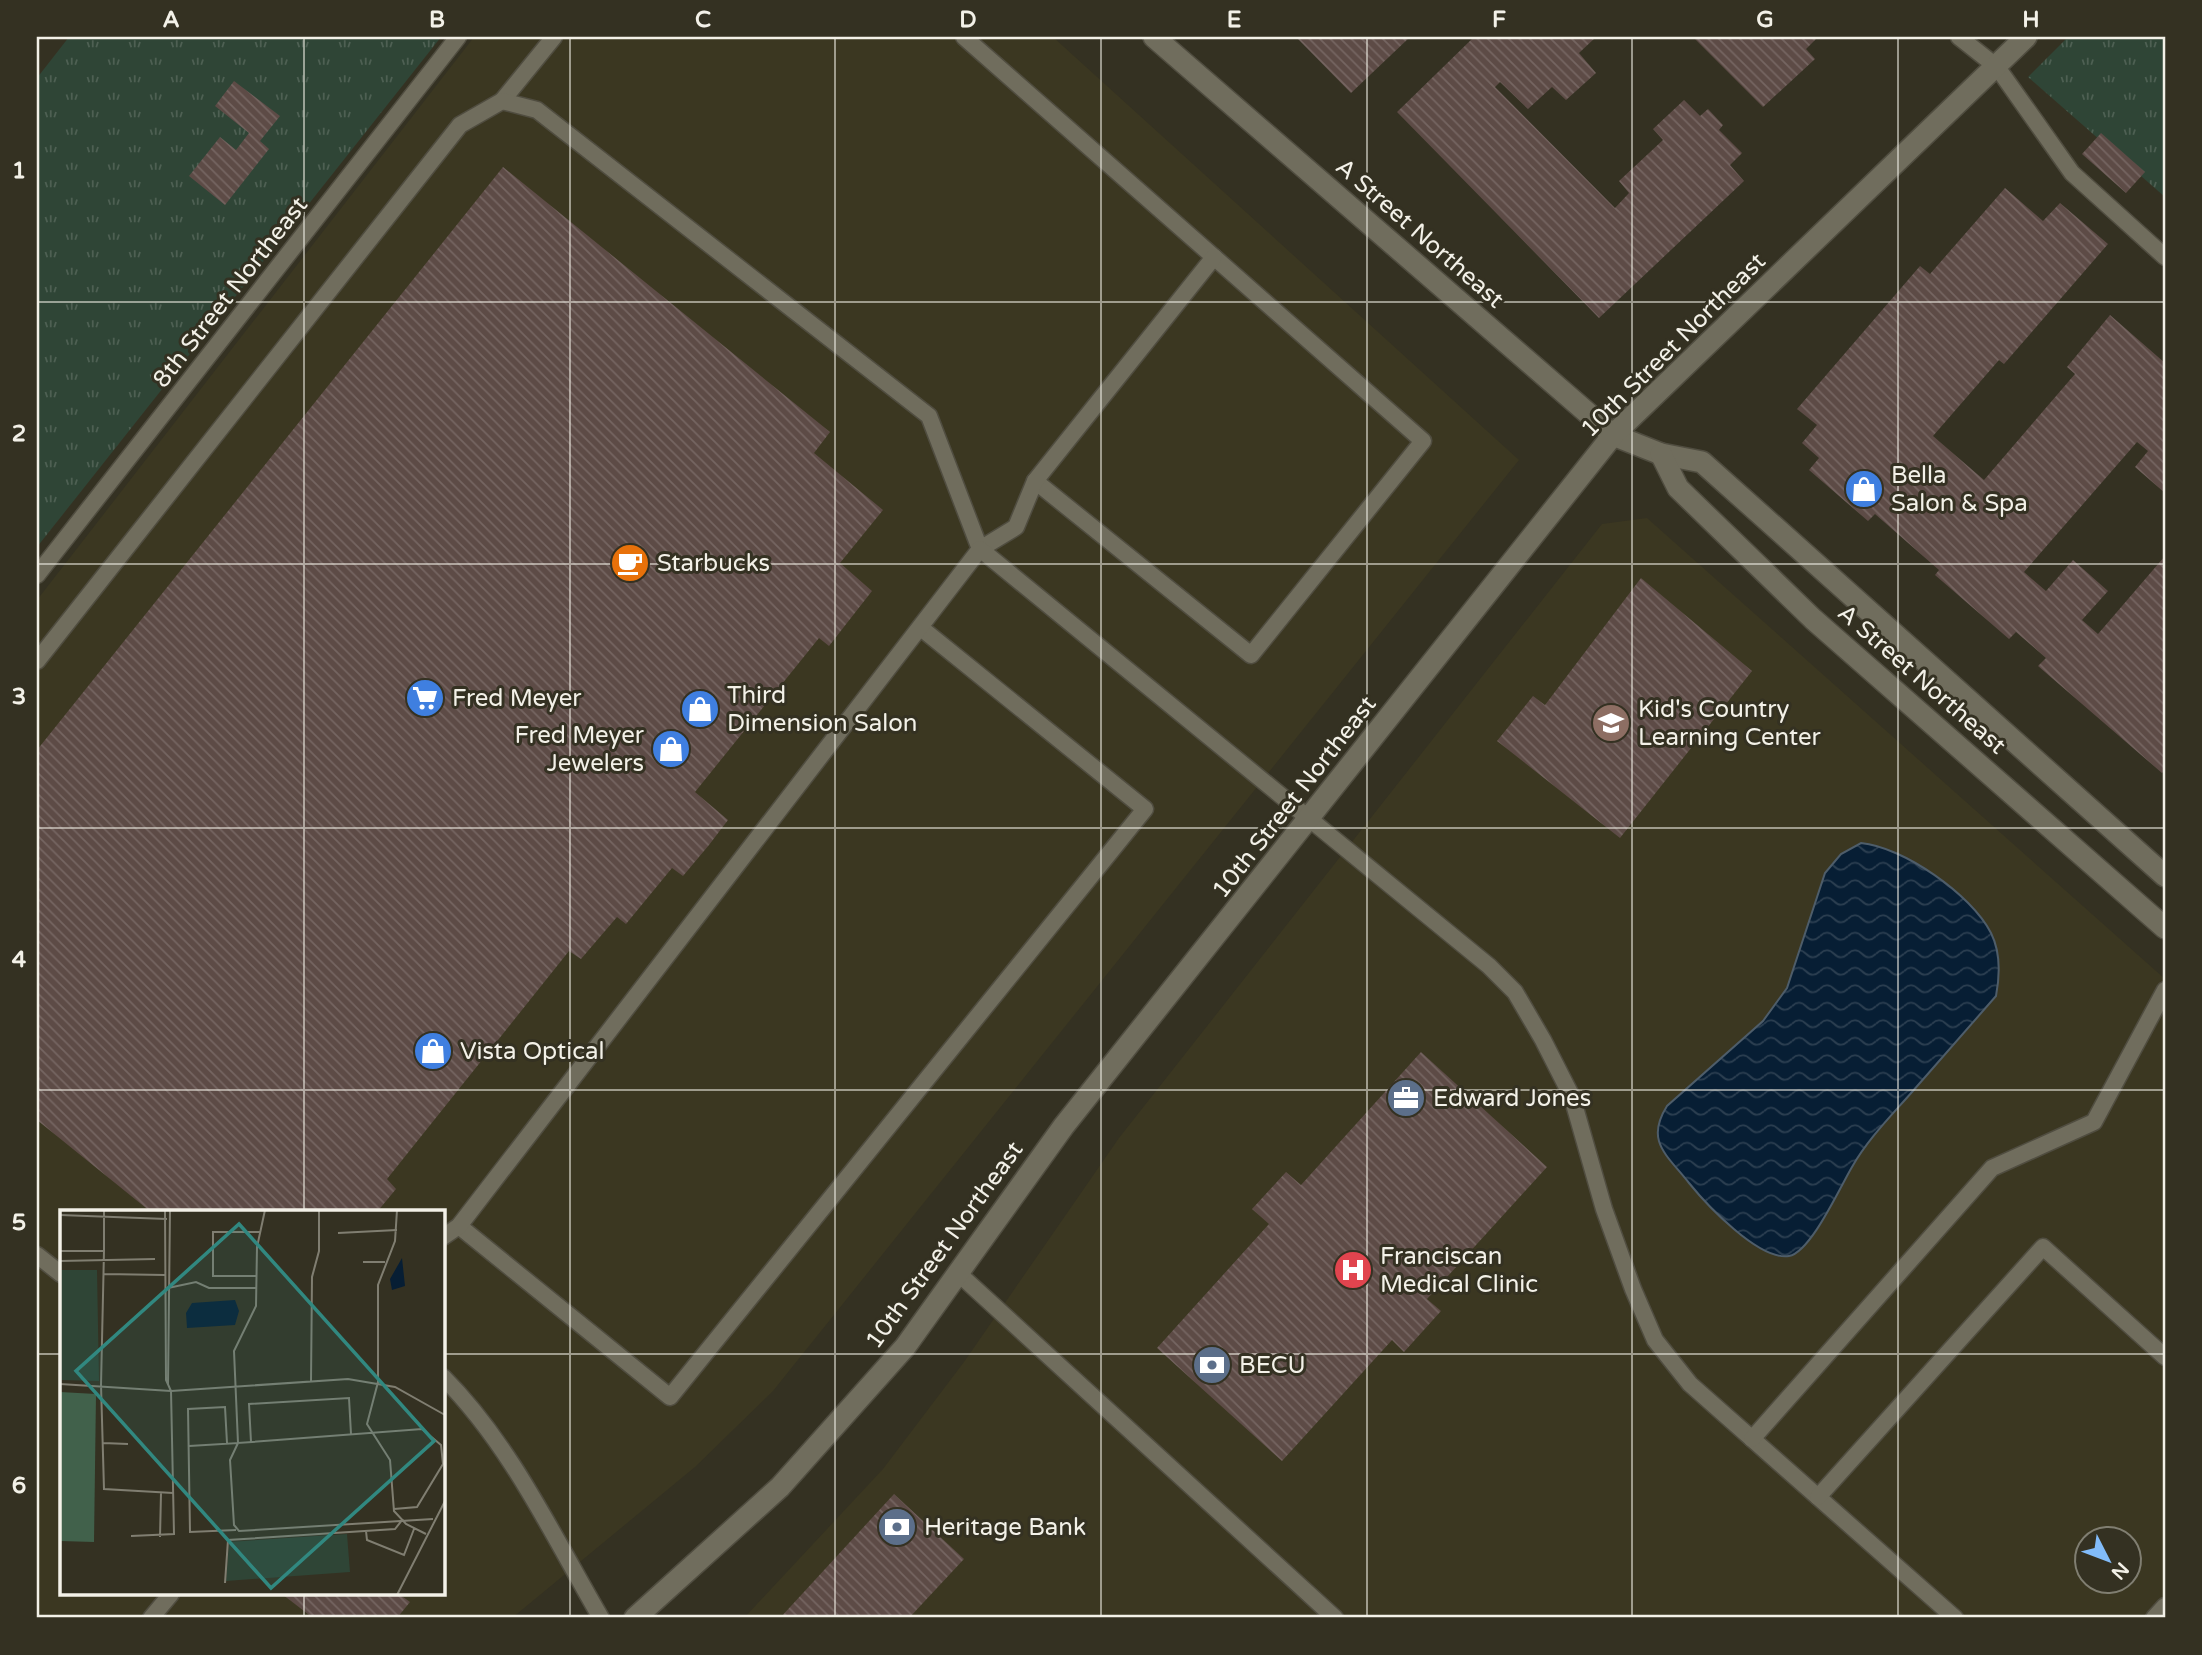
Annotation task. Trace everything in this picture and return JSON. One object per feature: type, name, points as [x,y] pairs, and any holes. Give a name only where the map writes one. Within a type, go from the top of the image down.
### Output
[{"type":"street","name":"A Street Northeast","points":[[1154,37],[1613,435],[1661,454],[1702,462],[2165,876]]},
{"type":"street","name":"10th Street Northeast","points":[[635,1618],[780,1487],[905,1347],[1063,1127],[1312,818],[1613,435],[2026,37]]},
{"type":"street","name":"A Street Northeast","points":[[1661,454],[1678,488],[1813,619],[2165,928]]},
{"type":"lane","name":"8th Street Northeast","points":[[37,575],[458,37]]},
{"type":"lane","points":[[37,661],[460,125],[502,101],[554,37]]},
{"type":"lane","points":[[964,37],[1423,441],[1251,655],[1035,481]]},
{"type":"lane","points":[[1959,37],[1997,67],[2072,173],[2165,257]]},
{"type":"lane","points":[[502,101],[537,110],[929,416],[980,549],[1312,818],[1489,966],[1515,992],[1572,1097],[1604,1209],[1655,1340],[1690,1384],[1955,1618]]},
{"type":"lane","points":[[444,1236],[459,1226],[980,549],[1016,527],[1035,481],[1214,257]]},
{"type":"lane","points":[[459,1226],[670,1397],[1145,809],[921,628]]},
{"type":"lane","points":[[1752,1439],[1992,1168],[2094,1122],[2165,990]]},
{"type":"lane","points":[[1818,1497],[2043,1247],[2165,1357]]},
{"type":"lane","points":[[37,1255],[60,1273]]},
{"type":"lane","points":[[958,1273],[1335,1618]]},
{"type":"lane","points":[[444,1378],[472,1406],[494,1437],[601,1618]]},
{"type":"lane","points":[[151,1618],[169,1596]]},
{"type":"lane","points":[[2154,1618],[2165,1606]]},
{"type":"shaded area","points":[[474,37],[1053,37],[1519,460],[773,1391],[695,1467],[512,1618],[37,1618],[37,600]]},
{"type":"shaded area","points":[[1647,518],[2165,979],[2165,1618],[744,1618],[883,1469],[964,1362],[1119,1138],[1602,524]]},
{"type":"green space","points":[[69,37],[441,37],[37,547],[37,78]]},
{"type":"green space","points":[[2068,37],[2165,37],[2165,197],[2028,77]]},
{"type":"water","points":[[1861,843],[1878,846],[1915,863],[1952,888],[1968,903],[1991,933],[1997,948],[1999,964],[1996,996],[1872,1137],[1806,1243],[1798,1252],[1789,1256],[1777,1255],[1749,1241],[1708,1204],[1666,1155],[1658,1138],[1658,1129],[1667,1106],[1763,1021],[1787,988],[1825,873],[1841,854]]},
{"type":"building","points":[[1296,37],[1410,37],[1351,93]]},
{"type":"building","points":[[1474,37],[1596,37],[1579,53],[1596,73],[1566,100],[1552,87],[1528,109],[1500,82],[1495,87],[1615,208],[1629,193],[1619,181],[1663,140],[1653,129],[1684,100],[1700,116],[1708,109],[1723,125],[1719,130],[1742,153],[1730,165],[1744,181],[1599,318],[1397,112]]},
{"type":"building","points":[[1693,37],[1818,37],[1806,49],[1815,59],[1763,107]]},
{"type":"building","points":[[234,81],[280,116],[260,141],[269,149],[225,205],[189,176],[220,137],[236,150],[249,133],[215,106]]},
{"type":"building","points":[[2101,133],[2145,172],[2126,193],[2082,154]]},
{"type":"building","name":"Fred Meyer","points":[[503,167],[830,432],[814,453],[883,510],[840,563],[872,591],[829,646],[819,638],[695,792],[728,820],[683,876],[672,868],[626,924],[617,917],[581,959],[569,951],[387,1179],[396,1189],[379,1210],[149,1210],[37,1120],[37,750]]},
{"type":"building","points":[[2005,188],[2043,221],[2060,203],[2108,244],[2004,364],[1999,360],[1933,436],[1984,480],[2075,374],[2067,367],[2110,315],[2165,363],[2165,493],[2135,467],[2148,451],[2137,442],[2024,572],[2046,591],[2073,560],[2108,591],[2082,620],[2098,634],[2165,556],[2165,770],[2162,773],[2038,666],[2046,658],[2016,632],[2009,639],[1935,575],[1939,570],[1875,514],[1868,521],[1809,470],[1819,458],[1802,443],[1817,425],[1797,409],[1920,266],[1930,274]]},
{"type":"building","name":"Kid's Country Learning Center","points":[[1641,578],[1752,671],[1620,838],[1497,741],[1533,696],[1545,705]]},
{"type":"building","points":[[1421,1052],[1547,1167],[1427,1299],[1441,1311],[1404,1352],[1392,1340],[1282,1461],[1157,1348],[1269,1224],[1252,1209],[1286,1172],[1301,1185]]},
{"type":"building","name":"Heritage Bank","points":[[894,1494],[964,1559],[909,1618],[780,1618]]},
{"type":"building","points":[[285,1596],[402,1596],[410,1602],[397,1618],[313,1618]]},
{"type":"place","name":"Bella Salon & Spa","points":[[1864,489]]},
{"type":"place","name":"Starbucks","points":[[630,563]]},
{"type":"place","name":"Fred Meyer","points":[[425,698]]},
{"type":"place","name":"Third Dimension Salon","points":[[700,709]]},
{"type":"place","name":"Kid's Country Learning Center","points":[[1611,723]]},
{"type":"place","name":"Fred Meyer Jewelers","points":[[671,749]]},
{"type":"place","name":"Vista Optical","points":[[433,1051]]},
{"type":"place","name":"Edward Jones","points":[[1406,1098]]},
{"type":"place","name":"Franciscan Medical Clinic","points":[[1353,1270]]},
{"type":"place","name":"BECU","points":[[1212,1365]]},
{"type":"place","name":"Heritage Bank","points":[[897,1527]]}]
